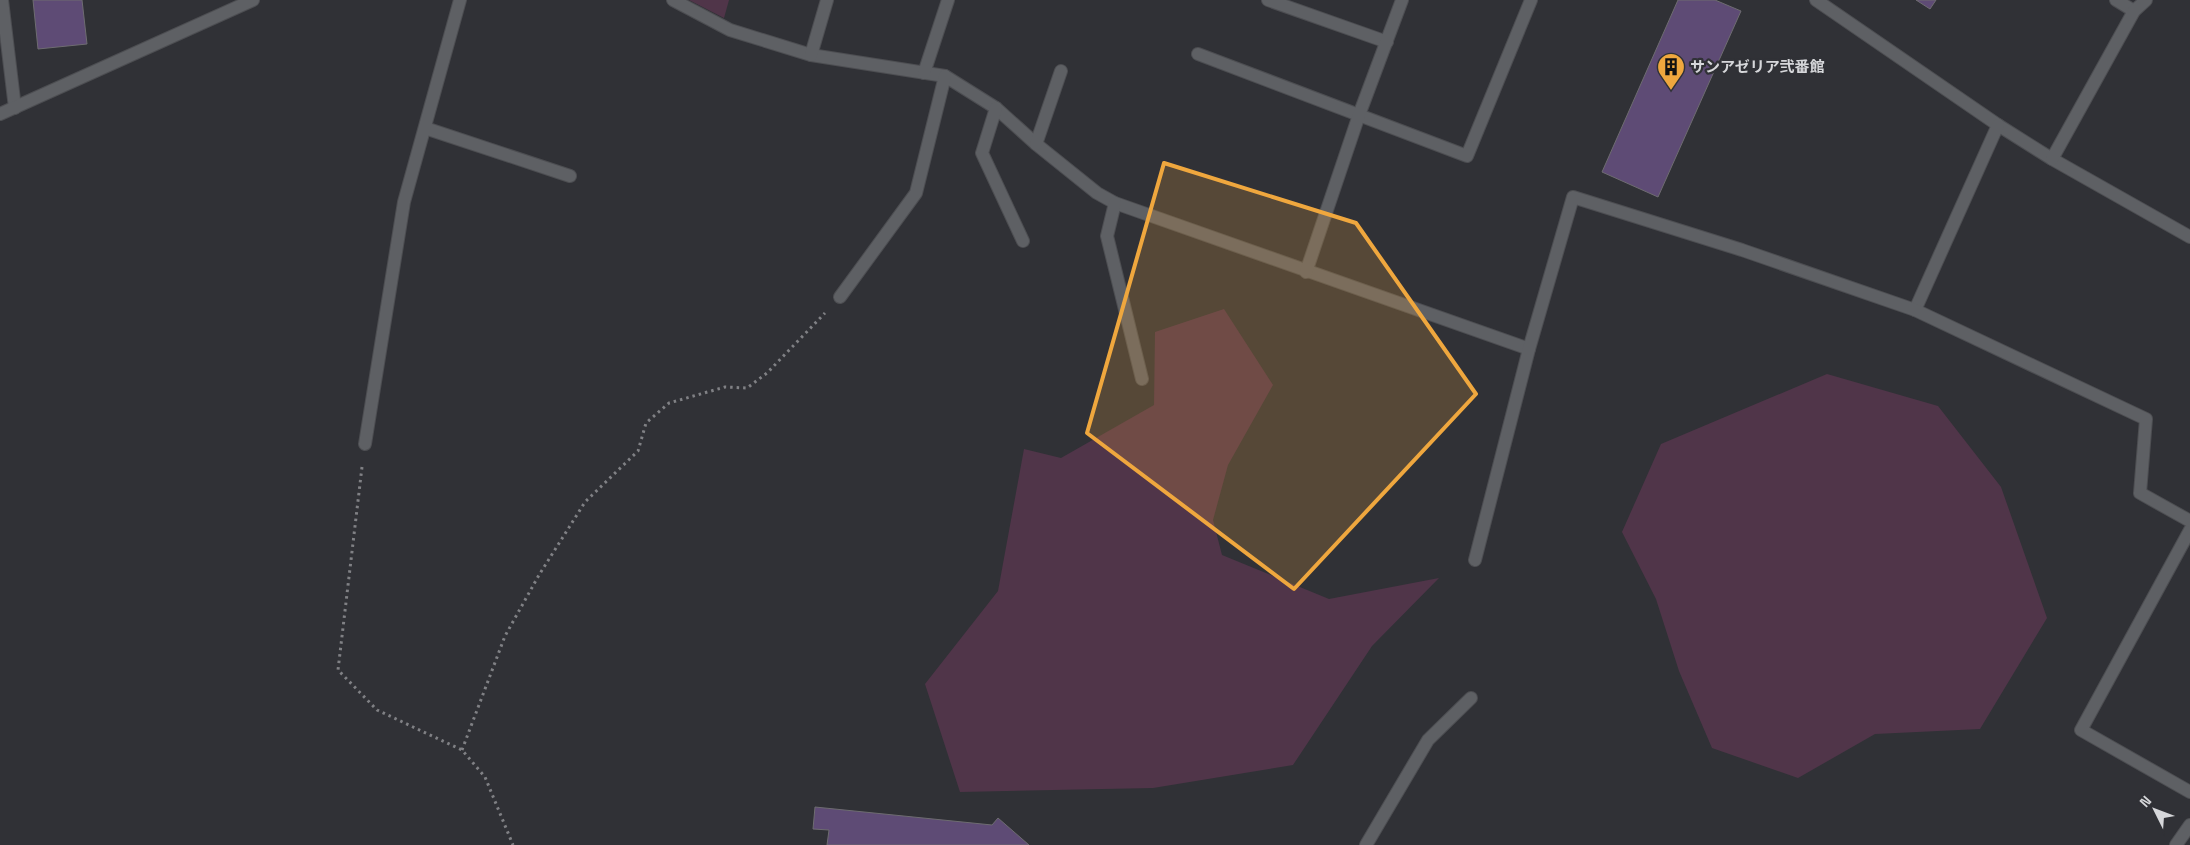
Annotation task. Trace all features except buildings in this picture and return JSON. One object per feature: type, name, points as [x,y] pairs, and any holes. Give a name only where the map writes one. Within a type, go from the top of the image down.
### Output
[{"type":"street","points":[[0,114],[253,0]]},
{"type":"street","points":[[365,444],[404,202],[460,0]]},
{"type":"street","points":[[673,0],[730,30],[811,55],[945,76],[996,108],[1036,144],[1097,193],[1115,203],[1306,272],[1529,349]]},
{"type":"street","points":[[811,55],[827,0]]},
{"type":"street","points":[[924,73],[948,0]]},
{"type":"street","points":[[1268,0],[1387,42]]},
{"type":"street","points":[[1306,272],[1359,115],[1402,0]]},
{"type":"street","points":[[1198,54],[1466,156],[1531,0]]},
{"type":"street","points":[[1816,0],[1998,125],[2052,159],[2190,237]]},
{"type":"street","points":[[2116,0],[2134,11]]},
{"type":"street","points":[[2052,159],[2134,11],[2146,0]]},
{"type":"street","points":[[1,6],[15,108]]},
{"type":"street","points":[[1036,144],[1061,71]]},
{"type":"street","points":[[840,297],[916,193],[945,76]]},
{"type":"street","points":[[996,108],[982,153],[1023,241]]},
{"type":"street","points":[[1915,310],[1998,125]]},
{"type":"street","points":[[425,128],[570,176]]},
{"type":"street","points":[[1475,560],[1529,349],[1573,197],[1742,250],[1915,310],[2146,419],[2140,492],[2190,521]]},
{"type":"street","points":[[1115,203],[1107,236],[1142,379]]},
{"type":"street","points":[[2190,530],[2081,730],[2190,792]]},
{"type":"street","points":[[1366,845],[1428,740],[1471,698]]},
{"type":"street","points":[[2176,845],[2190,826]]},
{"type":"path","points":[[462,750],[505,636],[538,575],[585,502],[638,451],[646,423],[669,403],[725,387],[747,388],[767,373],[840,297]]},
{"type":"path","points":[[365,444],[338,670],[377,710],[462,750],[485,776],[513,845]]},
{"type":"highlighted area","points":[[1164,163],[1356,223],[1476,394],[1294,589],[1087,433]]},
{"type":"shaded area","points":[[689,0],[729,0],[724,18]]},
{"type":"shaded area","points":[[1224,309],[1273,385],[1228,465],[1213,520],[1222,555],[1329,599],[1439,578],[1372,646],[1293,765],[1153,788],[960,792],[925,684],[998,591],[1024,449],[1061,458],[1154,405],[1155,332]]},
{"type":"shaded area","points":[[1827,374],[1938,406],[2001,487],[2047,618],[1980,729],[1875,734],[1798,778],[1712,748],[1679,671],[1656,599],[1622,532],[1661,444]]},
{"type":"place","name":"サンアゼリア弐番館","points":[[1671,91]]}]
